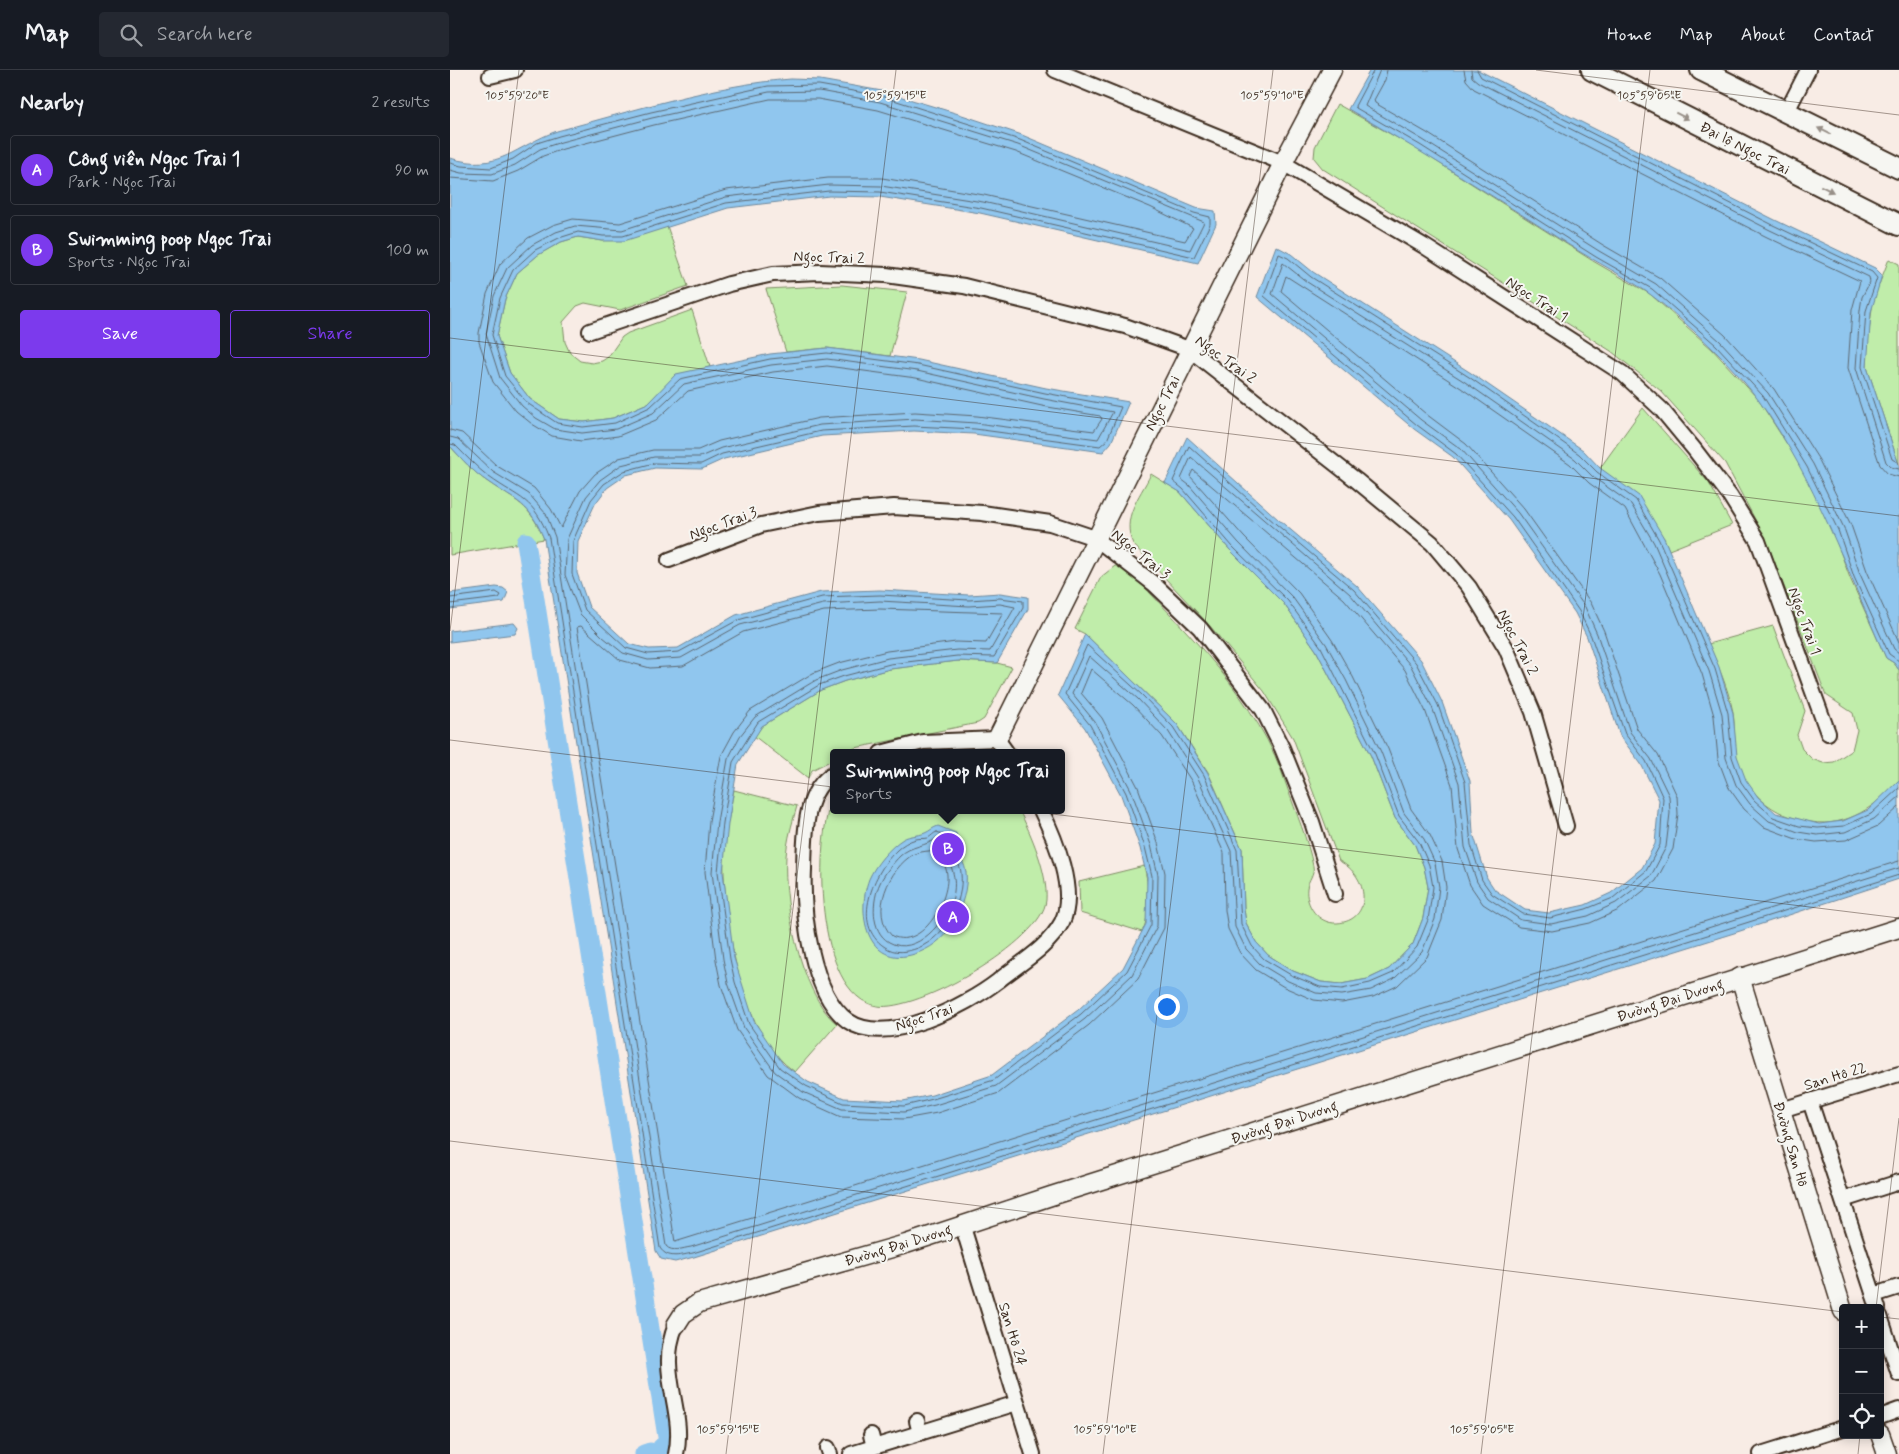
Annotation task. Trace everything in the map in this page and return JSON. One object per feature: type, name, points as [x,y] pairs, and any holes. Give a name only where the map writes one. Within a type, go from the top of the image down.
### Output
[{"type":"main road","name":"Đại lộ Ngọc Trai","points":[[1592,70],[1899,225]]},
{"type":"main road","points":[[1701,70],[1899,168]]},
{"type":"street","points":[[490,76],[514,70]]},
{"type":"street","name":"Ngọc Trai 1","points":[[1055,70],[1283,163],[1424,246],[1622,373],[1661,409],[1730,496],[1758,541],[1828,733]]},
{"type":"street","name":"Ngọc Trai","points":[[897,749],[923,742],[1002,746],[1095,538],[1283,163],[1332,70]]},
{"type":"street","points":[[1786,113],[1808,70]]},
{"type":"street","name":"Ngọc Trai 2","points":[[590,331],[729,284],[773,274],[820,272],[886,275],[964,286],[1126,326],[1189,349],[1356,480],[1432,543],[1469,587],[1506,648],[1533,712],[1566,826]]},
{"type":"street","name":"Ngọc Trai 3","points":[[669,560],[761,525],[819,513],[894,507],[982,513],[1050,523],[1095,538],[1154,584],[1200,628],[1263,710],[1282,748],[1312,822],[1335,894]]},
{"type":"street","name":"Ngọc Trai","points":[[830,777],[817,789],[805,834],[803,874],[806,920],[814,961],[825,992],[836,1009],[850,1022],[868,1028],[881,1029],[907,1026],[969,1002],[1033,955],[1049,940],[1062,922],[1066,909],[1066,895],[1061,861],[1054,837],[1043,814]]},
{"type":"street","name":"Đường Đại Dương","points":[[676,1325],[683,1314],[699,1303],[906,1244],[962,1224],[1899,928]]},
{"type":"street","name":"Đường San Hô","points":[[1740,978],[1841,1304]]},
{"type":"street","name":"San Hô 22","points":[[1781,1110],[1899,1074]]},
{"type":"street","points":[[1810,1101],[1876,1302],[1899,1287]]},
{"type":"street","points":[[1843,1200],[1899,1182]]},
{"type":"street","name":"San Hô 24","points":[[962,1224],[1033,1454]]},
{"type":"street","points":[[676,1325],[672,1333],[668,1369],[679,1441],[676,1454]]},
{"type":"street","points":[[1884,1328],[1899,1374]]},
{"type":"street","points":[[852,1454],[872,1441],[918,1427],[1017,1403]]},
{"type":"street","points":[[1884,1416],[1899,1410]]},
{"type":"street","points":[[1760,1454],[1839,1429]]},
{"type":"street","points":[[1882,1439],[1886,1454]]},
{"type":"green space","points":[[1337,104],[1417,149],[1593,261],[1650,294],[1712,349],[1758,399],[1803,469],[1833,532],[1850,578],[1886,658],[1894,663],[1899,670],[1899,780],[1871,806],[1860,813],[1837,822],[1811,822],[1797,819],[1772,808],[1753,791],[1745,780],[1736,753],[1734,717],[1731,703],[1708,644],[1773,626],[1805,711],[1797,735],[1802,749],[1812,759],[1823,763],[1834,762],[1852,750],[1857,730],[1853,713],[1826,695],[1766,540],[1725,463],[1661,391],[1611,351],[1323,169],[1314,158],[1315,147]]},
{"type":"green space","points":[[667,226],[688,286],[620,310],[585,303],[577,306],[563,322],[565,342],[570,353],[580,361],[592,363],[602,361],[608,357],[622,337],[628,333],[692,310],[710,367],[676,375],[648,403],[613,418],[584,422],[559,419],[530,399],[510,373],[497,336],[505,299],[517,273],[538,255],[561,242],[578,237],[603,241]]},
{"type":"green space","points":[[1889,259],[1899,264],[1899,465],[1867,367],[1867,349],[1873,300]]},
{"type":"green space","points":[[842,285],[907,292],[890,356],[827,348],[786,352],[766,289]]},
{"type":"green space","points":[[1643,408],[1709,483],[1732,525],[1669,550],[1664,538],[1600,468]]},
{"type":"green space","points":[[450,446],[477,474],[521,504],[533,518],[544,539],[450,555]]},
{"type":"green space","points":[[1151,474],[1180,492],[1230,550],[1284,604],[1316,650],[1371,756],[1395,818],[1415,845],[1424,867],[1428,887],[1423,918],[1413,944],[1389,969],[1368,979],[1341,984],[1321,982],[1293,971],[1268,955],[1256,942],[1246,923],[1242,849],[1208,772],[1177,724],[1085,634],[1075,629],[1101,577],[1115,566],[1125,567],[1219,669],[1259,725],[1275,755],[1311,856],[1313,869],[1307,894],[1308,901],[1314,912],[1324,920],[1337,923],[1349,920],[1357,915],[1362,906],[1361,887],[1357,877],[1339,861],[1293,738],[1264,691],[1210,626],[1133,544],[1130,535],[1130,517]]},
{"type":"green space","points":[[958,661],[997,663],[1012,667],[984,719],[978,723],[853,749],[830,749],[830,761],[812,770],[808,778],[754,736],[762,726],[821,690],[845,681],[890,669]]},
{"type":"green space","points":[[734,790],[797,806],[787,847],[787,890],[790,915],[803,967],[824,1010],[837,1024],[795,1072],[777,1055],[762,1034],[740,982],[729,925],[724,863],[726,832]]},
{"type":"green space","points":[[830,806],[830,814],[1021,814],[1042,866],[1046,900],[1039,917],[1024,935],[1001,954],[947,987],[895,1005],[877,1006],[856,996],[841,974],[830,946],[824,912],[823,844]]},
{"type":"green space","points":[[1144,866],[1148,908],[1142,932],[1080,913],[1079,882]]},
{"type":"water","points":[[1370,70],[1478,70],[1775,220],[1875,268],[1882,275],[1871,312],[1867,367],[1899,465],[1899,670],[1894,663],[1886,658],[1814,494],[1779,431],[1749,387],[1694,331],[1641,288],[1348,109]]},
{"type":"water","points":[[791,79],[820,80],[882,91],[1022,135],[1196,208],[1215,211],[1216,224],[1198,263],[980,213],[880,197],[829,196],[728,208],[624,241],[603,241],[578,237],[561,242],[538,255],[517,273],[505,299],[497,336],[510,373],[530,399],[559,419],[584,422],[613,418],[648,403],[676,374],[770,354],[827,348],[919,360],[1046,388],[1129,402],[1111,443],[1103,452],[974,434],[914,431],[822,436],[724,459],[702,469],[655,468],[626,475],[607,488],[595,504],[578,541],[577,573],[589,607],[629,644],[649,649],[678,648],[736,615],[821,592],[880,590],[969,595],[1000,593],[1028,597],[1028,609],[997,663],[958,661],[890,669],[845,681],[821,690],[762,726],[738,764],[728,824],[723,872],[734,958],[754,1021],[783,1064],[808,1082],[844,1098],[903,1101],[932,1095],[992,1075],[1078,1010],[1123,968],[1146,924],[1147,877],[1140,848],[1121,795],[1085,728],[1058,695],[1085,634],[1177,724],[1208,773],[1242,849],[1246,923],[1256,942],[1268,955],[1293,971],[1321,982],[1341,984],[1368,979],[1389,969],[1413,944],[1423,918],[1428,887],[1424,867],[1415,845],[1395,818],[1371,756],[1316,650],[1284,604],[1230,550],[1180,492],[1165,483],[1187,437],[1279,520],[1357,586],[1421,660],[1442,702],[1470,781],[1473,833],[1487,878],[1495,890],[1525,910],[1549,913],[1585,905],[1611,893],[1642,868],[1655,844],[1659,800],[1641,764],[1620,736],[1587,637],[1575,613],[1509,520],[1453,457],[1414,429],[1257,297],[1276,246],[1291,254],[1313,272],[1471,373],[1583,450],[1600,468],[1639,496],[1664,538],[1719,667],[1733,713],[1737,756],[1746,780],[1758,797],[1776,813],[1819,824],[1843,821],[1868,810],[1899,780],[1899,879],[1734,933],[694,1257],[675,1262],[661,1259],[656,1251],[544,539],[533,517],[522,504],[477,474],[450,446],[450,158],[467,162],[494,160],[557,131],[615,115],[702,93],[761,82]]},
{"type":"water","points":[[496,587],[503,588],[508,592],[504,602],[450,609],[450,593]]},
{"type":"water","points":[[514,623],[518,628],[515,634],[450,642],[450,631]]},
{"type":"water","points":[[938,826],[956,833],[957,849],[965,866],[965,890],[960,909],[948,930],[931,947],[903,956],[889,955],[878,948],[870,937],[866,924],[865,894],[869,879],[883,857],[898,842],[925,833]]},
{"type":"waterway","points":[[526,542],[668,1443],[662,1447]]},
{"type":"waterway","points":[[644,1454],[650,1452]]},
{"type":"place","name":"Swimming poop Ngọc Trai","points":[[948,849]]},
{"type":"place","name":"Công viên Ngọc Trai 1","points":[[953,917]]}]
